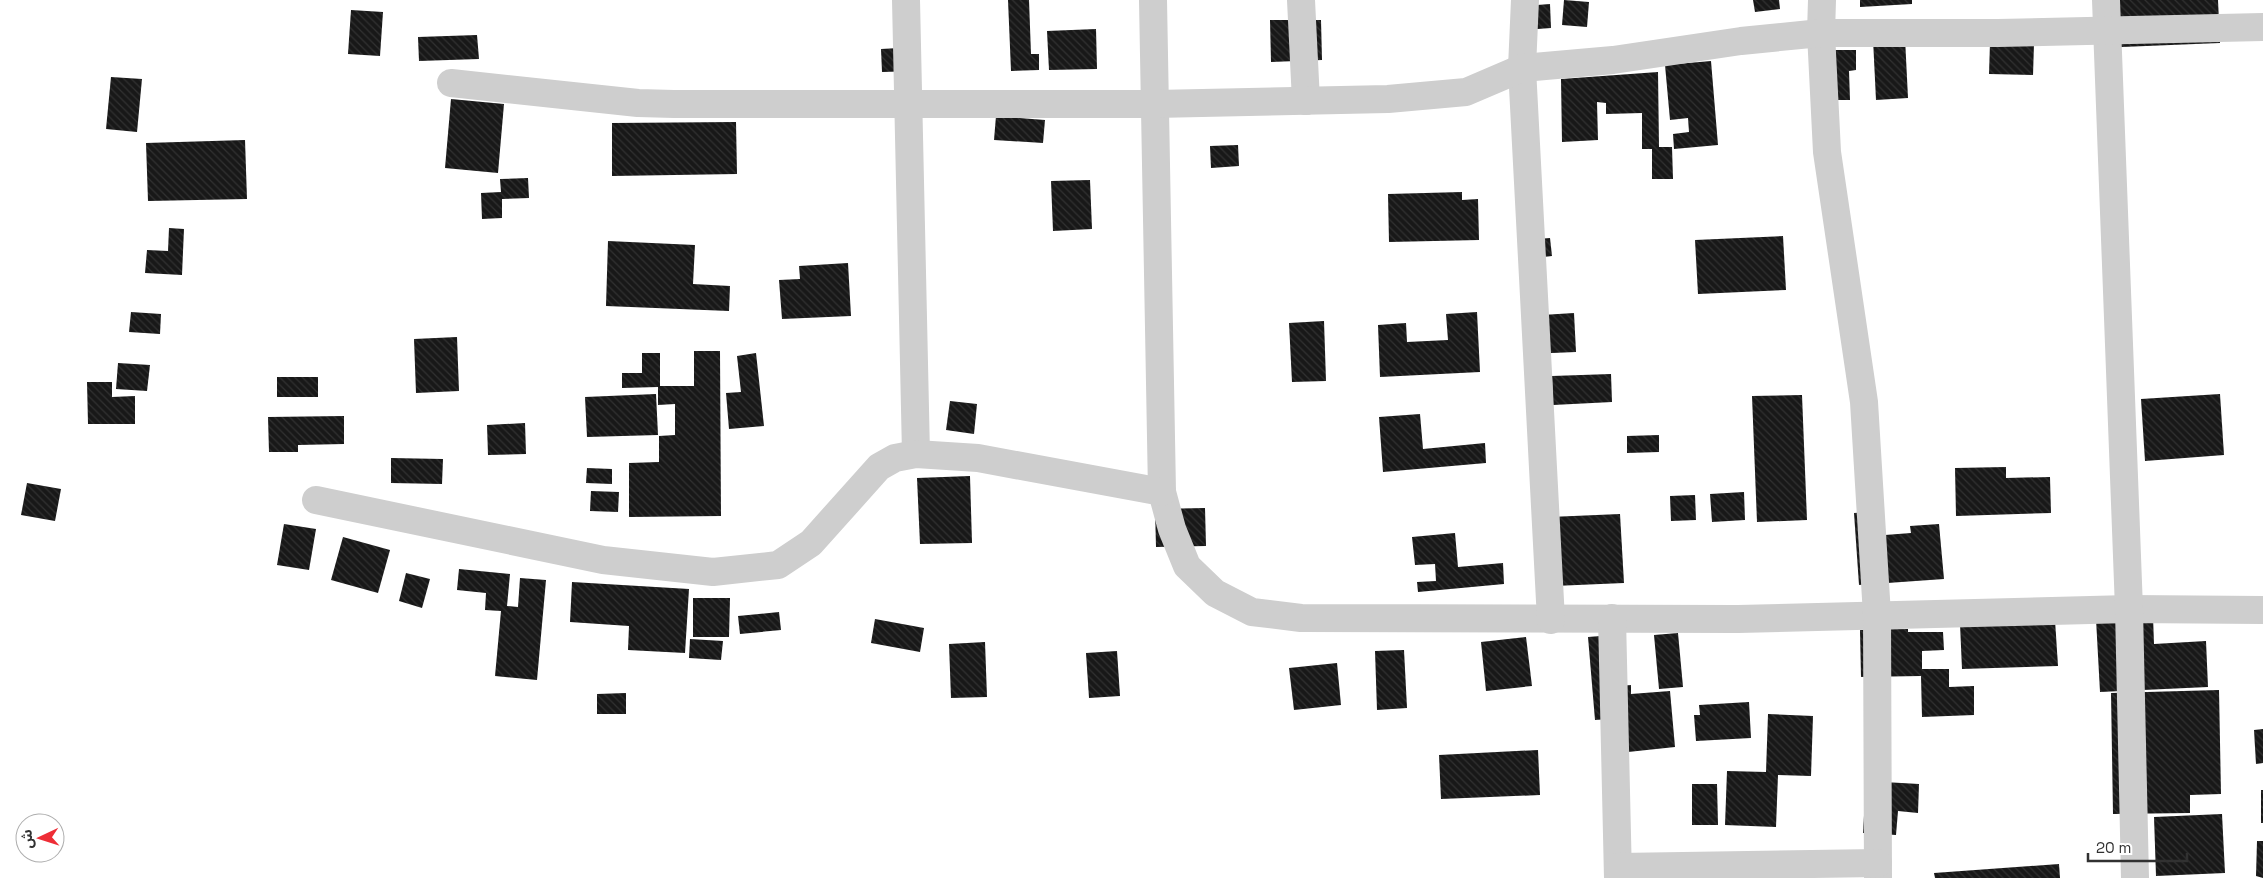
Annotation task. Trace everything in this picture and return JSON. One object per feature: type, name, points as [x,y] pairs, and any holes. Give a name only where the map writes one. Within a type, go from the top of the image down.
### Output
[{"type":"street","points":[[906,0],[916,454]]},
{"type":"street","points":[[1152,0],[1162,492],[1172,529],[1187,566],[1215,593],[1252,612],[1301,618],[1738,619],[2129,610],[2263,610]]},
{"type":"street","points":[[1301,0],[1306,101]]},
{"type":"street","points":[[1525,0],[1522,68],[1551,620]]},
{"type":"street","points":[[1612,618],[1618,872],[1878,870],[1877,615],[1864,402],[1827,152],[1821,34],[1822,0]]},
{"type":"street","points":[[2106,0],[2129,610],[2135,878]]},
{"type":"street","points":[[450,83],[638,103],[1155,104],[1388,99],[1466,92],[1522,68],[1612,60],[1741,41],[1821,34],[2106,31],[2263,27]]},
{"type":"street","points":[[316,500],[603,560],[713,572],[778,565],[811,543],[879,467],[895,458],[916,454],[978,458],[1162,492]]},
{"type":"building","points":[[1008,0],[1029,0],[1031,54],[1039,54],[1039,70],[1011,71]]},
{"type":"building","points":[[1564,0],[1589,2],[1587,27],[1562,25]]},
{"type":"building","points":[[1753,0],[1779,0],[1780,9],[1755,12]]},
{"type":"building","points":[[1860,0],[1912,0],[1912,4],[1860,7]]},
{"type":"building","points":[[2095,0],[2218,0],[2220,43],[2097,48]]},
{"type":"building","points":[[1550,4],[1551,28],[1524,30],[1523,6]]},
{"type":"building","points":[[351,10],[383,12],[380,56],[348,54]]},
{"type":"building","points":[[1270,20],[1321,20],[1322,60],[1271,62]]},
{"type":"building","points":[[1096,29],[1097,69],[1049,70],[1047,31]]},
{"type":"building","points":[[477,35],[479,59],[419,61],[418,37]]},
{"type":"building","points":[[1905,38],[1908,98],[1876,100],[1873,39]]},
{"type":"building","points":[[1990,42],[2034,43],[2033,75],[1989,74]]},
{"type":"building","points":[[917,47],[918,71],[882,72],[881,49]]},
{"type":"building","points":[[1831,50],[1856,50],[1856,70],[1849,71],[1850,100],[1832,100]]},
{"type":"building","points":[[1711,61],[1718,145],[1674,149],[1673,134],[1689,132],[1688,118],[1670,120],[1665,65]]},
{"type":"building","points":[[1658,72],[1659,147],[1672,147],[1673,179],[1652,179],[1652,149],[1642,149],[1642,113],[1606,114],[1606,103],[1597,102],[1598,140],[1562,142],[1561,79]]},
{"type":"building","points":[[111,77],[142,79],[137,132],[106,129]]},
{"type":"building","points":[[451,99],[504,104],[498,173],[445,168]]},
{"type":"building","points":[[996,116],[1045,120],[1043,143],[994,140]]},
{"type":"building","points":[[736,122],[737,174],[612,176],[612,123]]},
{"type":"building","points":[[245,140],[247,199],[148,201],[146,143]]},
{"type":"building","points":[[1238,145],[1239,166],[1211,168],[1210,146]]},
{"type":"building","points":[[528,178],[529,198],[502,199],[502,218],[482,219],[481,193],[501,192],[500,179]]},
{"type":"building","points":[[1090,180],[1092,229],[1053,231],[1051,181]]},
{"type":"building","points":[[1462,192],[1462,200],[1478,199],[1479,240],[1389,242],[1388,194]]},
{"type":"building","points":[[169,228],[184,229],[182,275],[145,273],[147,250],[168,251]]},
{"type":"building","points":[[1783,236],[1786,290],[1698,294],[1695,240]]},
{"type":"building","points":[[1550,238],[1552,256],[1527,259],[1525,240]]},
{"type":"building","points":[[608,241],[695,245],[693,284],[730,286],[729,311],[606,306]]},
{"type":"building","points":[[848,263],[851,316],[782,319],[779,280],[800,279],[799,266]]},
{"type":"building","points":[[131,312],[161,314],[160,334],[129,332]]},
{"type":"building","points":[[1477,312],[1480,372],[1380,377],[1378,325],[1406,323],[1407,342],[1448,340],[1446,314]]},
{"type":"building","points":[[1574,313],[1576,352],[1528,354],[1526,316]]},
{"type":"building","points":[[1324,321],[1326,381],[1292,382],[1289,323]]},
{"type":"building","points":[[457,337],[459,391],[416,393],[414,339]]},
{"type":"building","points":[[694,351],[720,351],[721,516],[629,517],[629,463],[659,462],[659,436],[675,435],[675,404],[658,405],[658,387],[622,388],[622,373],[642,373],[642,353],[660,353],[660,386],[694,386]]},
{"type":"building","points":[[756,353],[764,426],[729,429],[726,393],[741,392],[737,356]]},
{"type":"building","points":[[118,363],[150,365],[147,391],[116,389]]},
{"type":"building","points":[[1611,374],[1612,402],[1553,405],[1552,376]]},
{"type":"building","points":[[277,377],[318,377],[318,397],[277,397]]},
{"type":"building","points":[[87,382],[112,382],[112,397],[135,396],[135,424],[88,424]]},
{"type":"building","points":[[656,394],[658,435],[587,437],[585,397]]},
{"type":"building","points":[[2220,394],[2224,455],[2145,461],[2141,399]]},
{"type":"building","points":[[1802,395],[1807,520],[1757,522],[1752,396]]},
{"type":"building","points":[[950,401],[977,404],[974,434],[946,430]]},
{"type":"building","points":[[1420,414],[1423,449],[1485,443],[1486,463],[1383,472],[1379,417]]},
{"type":"building","points":[[344,416],[344,444],[298,445],[298,452],[269,452],[268,417]]},
{"type":"building","points":[[525,423],[526,454],[488,455],[487,425]]},
{"type":"building","points":[[1659,435],[1659,452],[1627,453],[1627,436]]},
{"type":"building","points":[[391,458],[443,459],[442,484],[391,483]]},
{"type":"building","points":[[2006,467],[2006,478],[2050,477],[2051,513],[1956,516],[1955,468]]},
{"type":"building","points":[[587,468],[612,469],[612,484],[586,483]]},
{"type":"building","points":[[970,476],[972,543],[920,544],[917,478]]},
{"type":"building","points":[[27,483],[61,489],[55,521],[21,515]]},
{"type":"building","points":[[591,491],[619,492],[618,512],[590,511]]},
{"type":"building","points":[[1744,492],[1745,520],[1712,522],[1710,494]]},
{"type":"building","points":[[1695,495],[1696,520],[1671,521],[1670,496]]},
{"type":"building","points":[[1205,508],[1206,546],[1156,547],[1155,509]]},
{"type":"building","points":[[1883,511],[1885,535],[1911,533],[1910,526],[1939,524],[1944,579],[1859,585],[1854,513]]},
{"type":"building","points":[[1620,514],[1624,583],[1554,586],[1550,517]]},
{"type":"building","points":[[284,524],[316,529],[309,570],[277,565]]},
{"type":"building","points":[[1455,533],[1458,567],[1503,563],[1504,584],[1418,592],[1417,582],[1436,581],[1435,564],[1415,565],[1412,537]]},
{"type":"building","points":[[343,537],[390,550],[378,593],[331,580]]},
{"type":"building","points":[[459,569],[510,574],[507,606],[518,607],[520,578],[546,580],[537,680],[495,676],[501,611],[485,610],[486,593],[457,590]]},
{"type":"building","points":[[406,573],[430,579],[422,608],[399,601]]},
{"type":"building","points":[[572,582],[689,589],[685,653],[628,650],[629,626],[570,622]]},
{"type":"building","points":[[693,598],[730,598],[729,637],[693,637]]},
{"type":"building","points":[[779,612],[781,630],[740,634],[738,616]]},
{"type":"building","points":[[2153,616],[2154,644],[2206,641],[2208,687],[2100,692],[2096,619]]},
{"type":"building","points":[[875,619],[924,628],[920,652],[871,643]]},
{"type":"building","points":[[2055,620],[2058,666],[1962,669],[1960,624]]},
{"type":"building","points":[[1908,629],[1908,632],[1943,632],[1944,650],[1922,651],[1922,669],[1949,669],[1949,687],[1974,686],[1974,715],[1922,717],[1921,676],[1861,677],[1860,630]]},
{"type":"building","points":[[1678,633],[1683,687],[1659,689],[1654,635]]},
{"type":"building","points":[[1613,635],[1618,686],[1631,685],[1631,694],[1670,691],[1675,747],[1628,752],[1625,718],[1595,720],[1588,637]]},
{"type":"building","points":[[1526,637],[1532,686],[1486,691],[1481,642]]},
{"type":"building","points":[[690,639],[723,641],[721,660],[689,658]]},
{"type":"building","points":[[985,642],[987,697],[951,698],[949,644]]},
{"type":"building","points":[[1404,650],[1407,708],[1377,710],[1375,651]]},
{"type":"building","points":[[1117,651],[1120,696],[1089,698],[1086,653]]},
{"type":"building","points":[[1337,663],[1341,705],[1294,710],[1289,668]]},
{"type":"building","points":[[2219,690],[2221,794],[2190,795],[2190,813],[2113,814],[2111,693]]},
{"type":"building","points":[[626,693],[626,714],[597,714],[597,694]]},
{"type":"building","points":[[1749,702],[1751,738],[1696,741],[1694,715],[1700,715],[1699,705]]},
{"type":"building","points":[[1768,714],[1813,716],[1811,776],[1778,775],[1776,827],[1725,825],[1727,771],[1766,772]]},
{"type":"building","points":[[2263,729],[2263,763],[2256,764],[2254,730]]},
{"type":"building","points":[[1538,750],[1540,795],[1441,799],[1439,755]]},
{"type":"building","points":[[1866,781],[1919,784],[1918,813],[1898,811],[1896,835],[1863,833]]},
{"type":"building","points":[[1692,784],[1717,784],[1718,825],[1692,825]]},
{"type":"building","points":[[2261,790],[2263,790],[2263,823],[2261,823]]},
{"type":"building","points":[[2222,814],[2225,873],[2156,876],[2154,817]]},
{"type":"building","points":[[2257,841],[2263,841],[2263,878],[2256,876]]},
{"type":"building","points":[[2059,864],[2060,878],[1935,878],[1934,873]]}]
